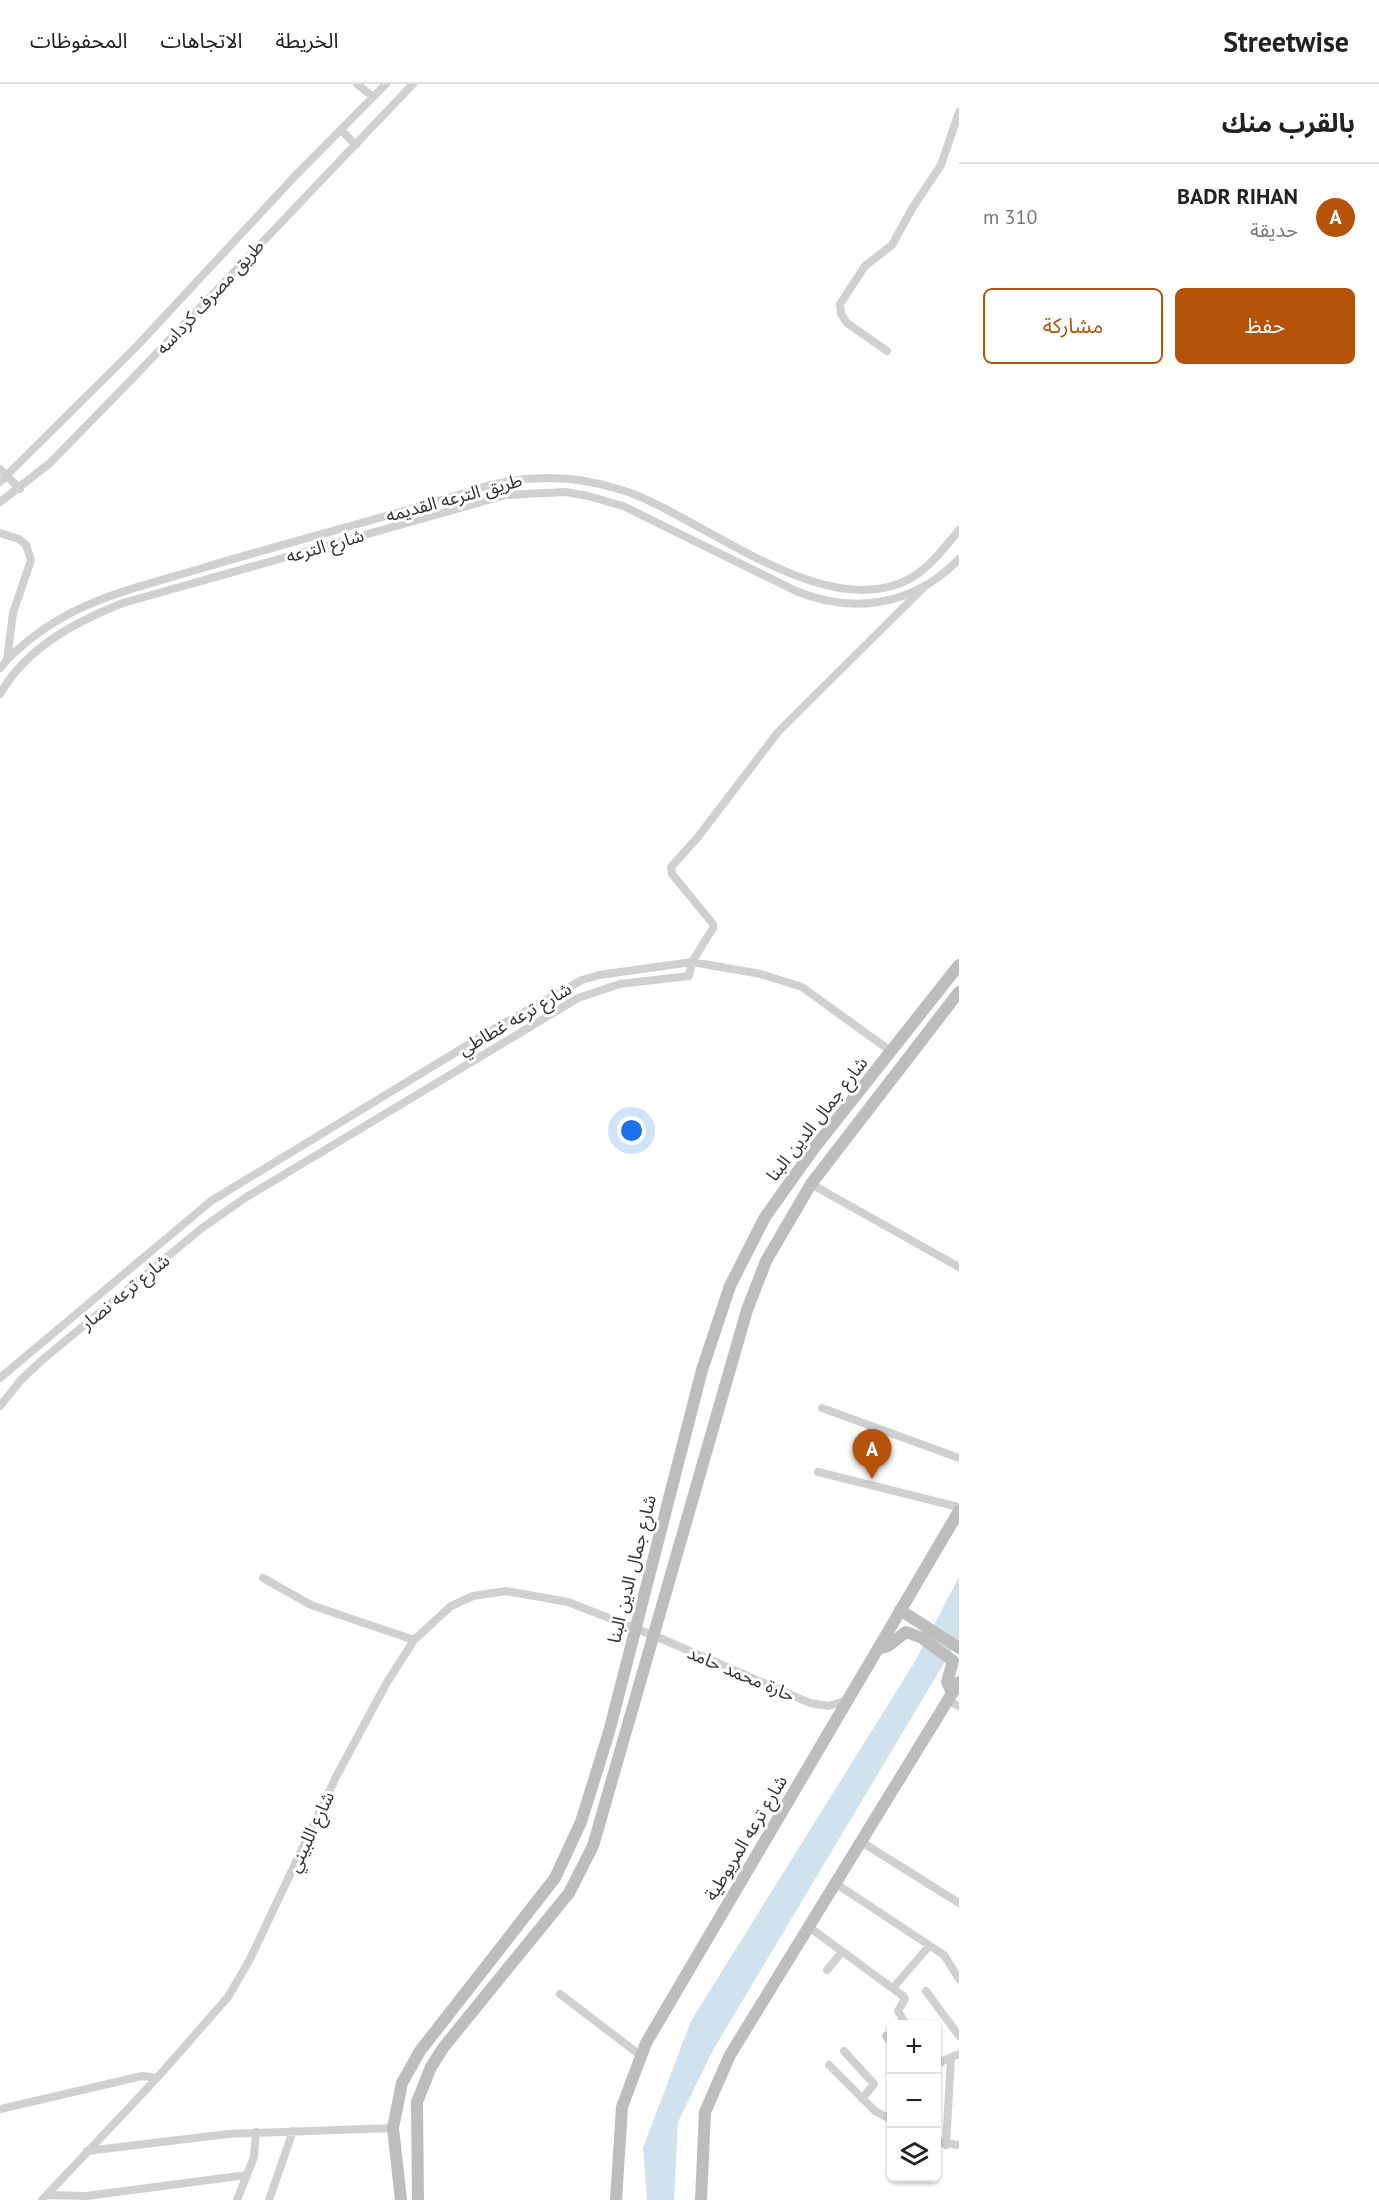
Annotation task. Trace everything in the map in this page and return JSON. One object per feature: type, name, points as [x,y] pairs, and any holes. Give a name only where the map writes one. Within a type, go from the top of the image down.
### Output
[{"type":"main road","name":"شارع جمال الدين البنا","points":[[401,2200],[393,2128],[402,2083],[413,2062],[537,1902],[567,1858],[581,1822],[609,1732],[702,1370],[730,1286],[765,1217],[815,1147],[959,965]]},
{"type":"main road","name":"شارع جمال الدين البنا","points":[[418,2200],[417,2102],[431,2067],[443,2048],[570,1893],[593,1846],[747,1310],[766,1261],[811,1184],[959,992]]},
{"type":"main road","name":"شارع ترعه المريوطية","points":[[616,2200],[622,2107],[640,2055],[662,2012],[849,1699],[959,1509]]},
{"type":"main road","points":[[900,1610],[956,1651]]},
{"type":"main road","points":[[878,1649],[888,1646],[906,1632],[956,1651]]},
{"type":"main road","points":[[701,2200],[705,2112],[730,2055],[860,1841],[955,1695],[947,1682],[956,1651]]},
{"type":"street","points":[[357,84],[373,97]]},
{"type":"street","name":"طريق مصرف كرداسه","points":[[0,482],[136,347],[295,176],[386,84]]},
{"type":"street","name":"طريق مصرف كرداسه","points":[[0,502],[20,489],[50,463],[413,84]]},
{"type":"street","points":[[887,351],[847,323],[841,314],[840,304],[866,266],[892,244],[941,165],[959,112]]},
{"type":"street","points":[[342,131],[356,145]]},
{"type":"street","points":[[0,469],[20,489]]},
{"type":"street","name":"طريق الترعه القديمه","points":[[2,664],[41,630],[62,616],[131,587],[490,485],[522,479],[568,479],[625,491],[675,513],[770,564],[836,589],[861,590],[885,586],[917,574],[959,530]]},
{"type":"street","name":"شارع الترعه","points":[[2,688],[30,657],[70,626],[123,603],[506,495],[546,492],[588,496],[622,507],[813,598],[840,605],[881,601],[923,588]]},
{"type":"street","points":[[0,533],[19,539],[26,545],[31,560],[13,613],[2,664]]},
{"type":"street","points":[[692,962],[713,928],[713,924],[672,874],[671,867],[699,837],[778,732],[923,588],[959,559]]},
{"type":"street","points":[[764,575],[770,564]]},
{"type":"street","name":"شارع ترعه غطاطي","points":[[260,1189],[578,998],[620,984],[688,977],[692,962]]},
{"type":"street","name":"شارع ترعه غطاطي","points":[[252,1176],[565,988],[599,975],[692,962],[761,974],[796,984],[892,1052]]},
{"type":"street","name":"شارع ترعه نصار","points":[[0,1378],[195,1212],[252,1176]]},
{"type":"street","points":[[811,1184],[959,1267]]},
{"type":"street","name":"شارع ترعه نصار","points":[[0,1407],[21,1380],[41,1361],[216,1218],[260,1189]]},
{"type":"street","points":[[147,1253],[157,1266]]},
{"type":"street","points":[[822,1408],[959,1458]]},
{"type":"street","points":[[818,1472],[959,1509]]},
{"type":"street","points":[[263,1578],[311,1605],[414,1640]]},
{"type":"street","name":"شارع اللبيني","points":[[44,2198],[211,2019],[242,1975],[337,1775],[386,1684],[414,1640],[451,1606],[473,1596],[506,1591],[568,1602],[635,1630]]},
{"type":"street","name":"حارة محمد حامد","points":[[635,1630],[655,1636],[810,1703],[828,1706],[849,1699]]},
{"type":"street","points":[[860,1841],[959,1903]]},
{"type":"street","points":[[835,1883],[949,1960],[959,1979]]},
{"type":"street","points":[[809,1927],[905,1999],[899,2007],[899,2014],[903,2020]]},
{"type":"street","points":[[893,1988],[929,1946]]},
{"type":"street","points":[[827,1970],[842,1952]]},
{"type":"street","points":[[926,1991],[959,2036]]},
{"type":"street","points":[[561,1994],[640,2055]]},
{"type":"street","points":[[844,2051],[874,2084],[862,2099]]},
{"type":"street","points":[[941,2062],[955,2056],[946,2145]]},
{"type":"street","points":[[829,2065],[862,2099],[887,2117]]},
{"type":"street","points":[[0,2109],[142,2076],[157,2078]]},
{"type":"street","points":[[86,2151],[256,2132],[393,2128]]},
{"type":"street","points":[[268,2200],[293,2131]]},
{"type":"street","points":[[237,2200],[256,2150],[256,2132]]},
{"type":"street","points":[[941,2144],[959,2145]]},
{"type":"street","points":[[44,2198],[86,2196],[247,2175]]},
{"type":"water","points":[[959,1577],[959,1638],[713,2050],[678,2122],[674,2200],[647,2200],[643,2148],[691,2021],[914,1663]]},
{"type":"place","name":"BADR RIHAN","points":[[872,1479]]}]
